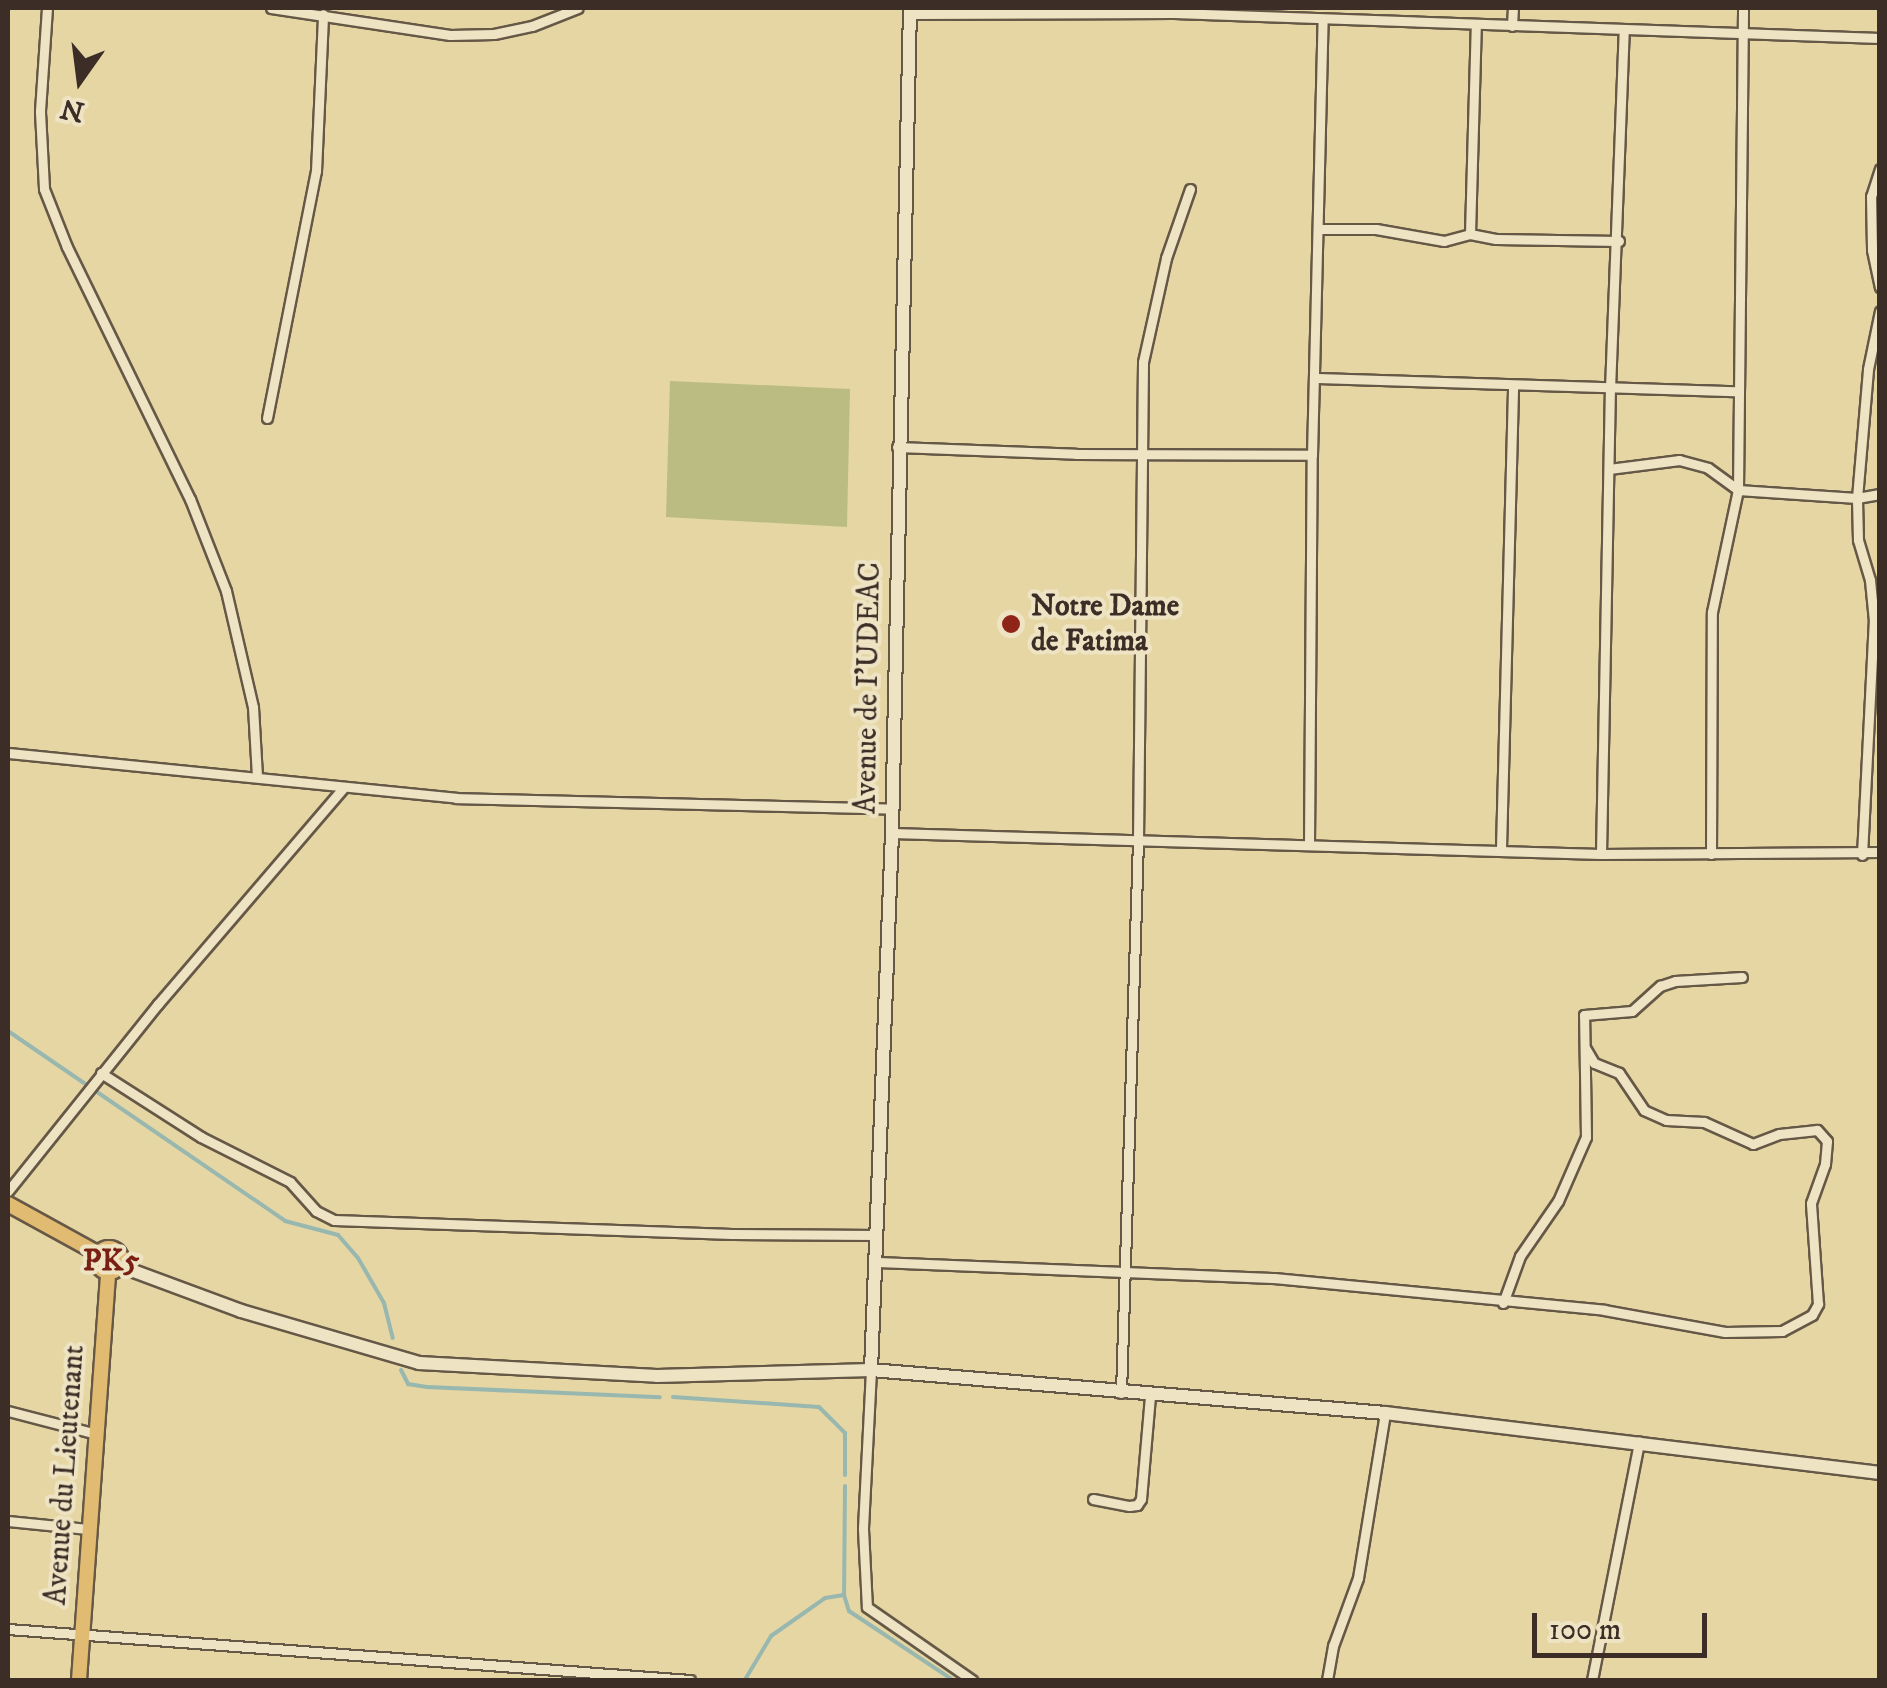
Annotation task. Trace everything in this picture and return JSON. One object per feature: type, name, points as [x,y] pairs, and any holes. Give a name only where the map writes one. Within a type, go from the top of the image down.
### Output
[{"type":"main road","name":"Avenue de I'UDEAC","points":[[872,1370],[892,833],[897,447],[910,11]]},
{"type":"main road","points":[[8,1204],[99,1254],[99,1267],[419,1363],[657,1376],[872,1370],[1385,1413],[1880,1472]]},
{"type":"main road","name":"Avenue du Lieutenant","points":[[79,1680],[88,1529],[114,1270]]},
{"type":"street","points":[[47,8],[40,112],[44,189],[67,247],[190,499],[226,591],[253,707],[257,777]]},
{"type":"street","points":[[271,8],[450,35],[532,26],[578,8]]},
{"type":"street","points":[[1512,26],[1513,8]]},
{"type":"street","points":[[1711,854],[1712,612],[1738,490],[1743,8]]},
{"type":"street","points":[[910,11],[1174,13],[1880,38]]},
{"type":"street","points":[[267,418],[316,170],[323,14]]},
{"type":"street","points":[[1309,844],[1312,456],[1323,19]]},
{"type":"street","points":[[1470,234],[1476,24]]},
{"type":"street","points":[[1600,854],[1610,389],[1619,241],[1624,30]]},
{"type":"street","points":[[1880,169],[1872,196],[1872,250],[1880,287]]},
{"type":"street","points":[[1122,1393],[1138,841],[1144,362],[1166,258],[1190,190]]},
{"type":"street","points":[[1320,229],[1376,229],[1444,241],[1470,234],[1496,239],[1619,241]]},
{"type":"street","points":[[1862,855],[1874,621],[1870,580],[1858,540],[1857,498],[1868,368],[1880,311]]},
{"type":"street","points":[[1314,378],[1738,391]]},
{"type":"street","points":[[1502,848],[1512,386]]},
{"type":"street","points":[[897,447],[1312,456]]},
{"type":"street","points":[[1609,469],[1679,460],[1708,468],[1738,490],[1857,498],[1880,494]]},
{"type":"street","points":[[8,753],[456,798],[892,808]]},
{"type":"street","points":[[8,1192],[99,1075],[343,788]]},
{"type":"street","points":[[892,833],[1502,848],[1600,854],[1880,852]]},
{"type":"street","points":[[1503,1303],[1520,1256],[1558,1201],[1586,1137],[1584,1015],[1632,1012],[1660,986],[1675,982],[1742,976]]},
{"type":"street","points":[[876,1262],[1274,1278],[1604,1310],[1725,1332],[1782,1331],[1812,1314],[1818,1304],[1811,1204],[1826,1164],[1827,1142],[1817,1130],[1779,1134],[1754,1144],[1704,1122],[1666,1120],[1644,1110],[1618,1073],[1594,1063],[1586,1049]]},
{"type":"street","points":[[99,1075],[201,1137],[290,1182],[316,1211],[334,1220],[712,1234],[877,1234]]},
{"type":"street","points":[[872,1370],[863,1529],[867,1606],[972,1680]]},
{"type":"street","points":[[1093,1499],[1137,1506],[1141,1498],[1150,1396]]},
{"type":"street","points":[[8,1412],[98,1434]]},
{"type":"street","points":[[1327,1680],[1332,1646],[1358,1578],[1385,1413]]},
{"type":"street","points":[[1592,1680],[1639,1442]]},
{"type":"street","points":[[8,1521],[88,1529]]},
{"type":"street","points":[[8,1629],[690,1680]]},
{"type":"green space","points":[[670,381],[850,389],[847,527],[666,517]]},
{"type":"waterway","points":[[8,1031],[285,1221],[338,1235],[358,1258],[384,1303],[393,1338]]},
{"type":"waterway","points":[[401,1370],[408,1384],[427,1387],[660,1397]]},
{"type":"waterway","points":[[673,1397],[819,1407],[845,1433],[845,1475]]},
{"type":"waterway","points":[[845,1486],[844,1595],[849,1611],[953,1680]]},
{"type":"waterway","points":[[746,1678],[771,1636],[825,1598],[844,1595]]},
{"type":"place","name":"Notre Dame de Fatima","points":[[1011,624]]},
{"type":"district","name":"PK5","points":[[111,1261]]}]
